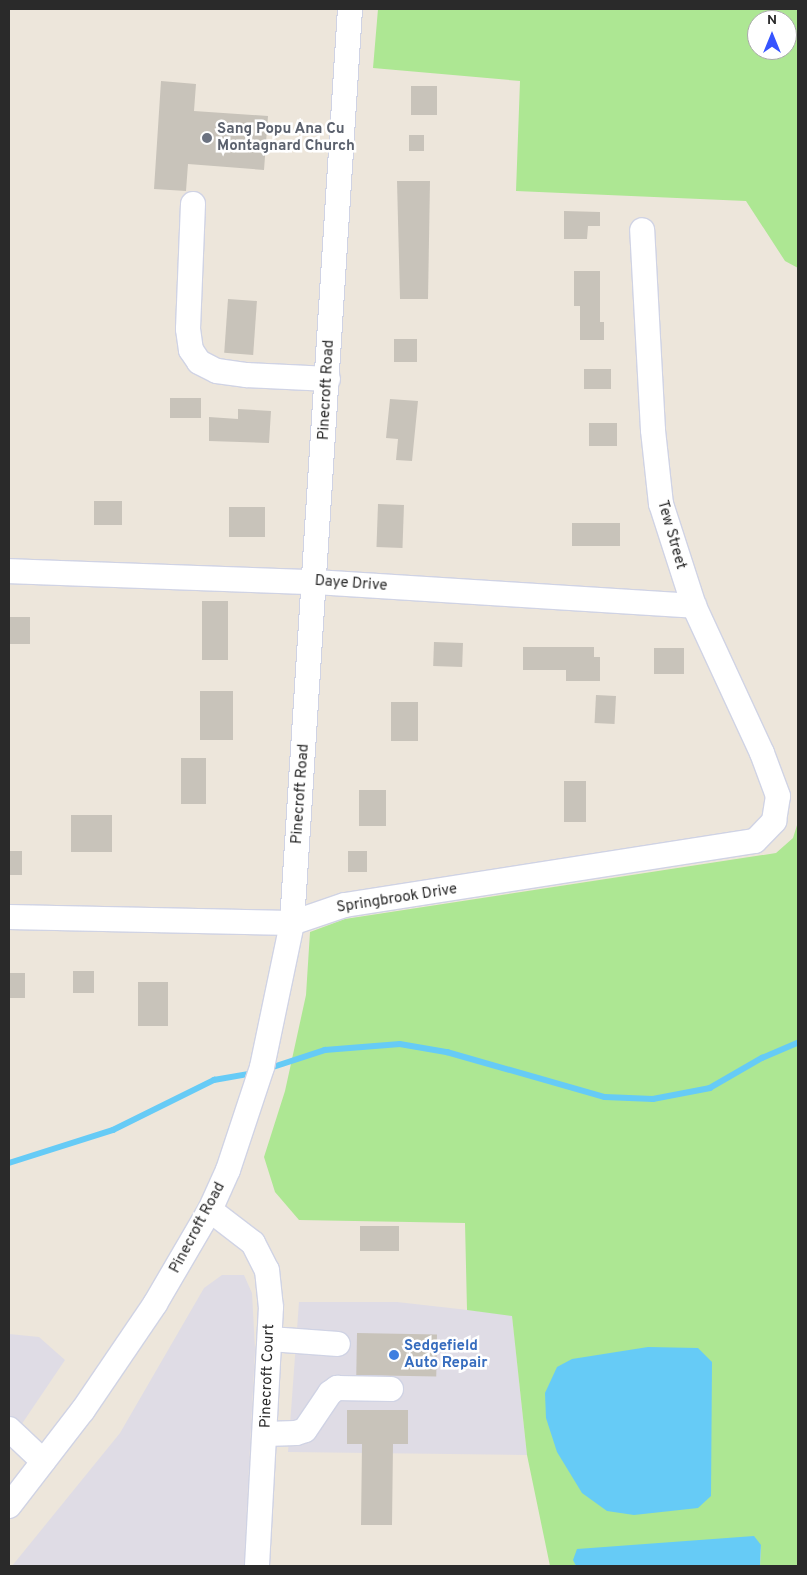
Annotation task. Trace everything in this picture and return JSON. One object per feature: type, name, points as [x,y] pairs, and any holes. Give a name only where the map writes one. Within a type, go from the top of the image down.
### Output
[{"type":"street","name":"Pinecroft Road","points":[[9,1506],[83,1410],[155,1304],[210,1210],[228,1170],[262,1067],[292,923],[350,9]]},
{"type":"street","points":[[193,204],[188,329],[192,350],[199,362],[217,371],[328,379]]},
{"type":"street","name":"Tew Street","points":[[642,230],[653,430],[661,504],[694,606],[762,753],[778,796],[774,821]]},
{"type":"street","name":"Daye Drive","points":[[9,571],[315,582],[694,606]]},
{"type":"street","name":"Springbrook Drive","points":[[9,917],[292,923],[345,905],[755,841],[774,821]]},
{"type":"street","name":"Pinecroft Court","points":[[210,1210],[253,1243],[268,1270],[270,1339],[257,1566]]},
{"type":"street","points":[[270,1339],[338,1344]]},
{"type":"street","points":[[266,1434],[296,1434],[305,1430],[330,1392],[337,1388],[391,1389]]},
{"type":"street","points":[[9,1429],[43,1461]]},
{"type":"shaded area","points":[[222,1275],[244,1275],[252,1293],[255,1349],[244,1566],[12,1566],[120,1433],[204,1288]]},
{"type":"shaded area","points":[[299,1302],[397,1302],[512,1315],[527,1455],[288,1452]]},
{"type":"shaded area","points":[[9,1334],[39,1337],[65,1360],[9,1443]]},
{"type":"green space","points":[[378,9],[798,9],[798,268],[785,261],[746,201],[516,191],[520,81],[373,68]]},
{"type":"green space","points":[[798,822],[798,1566],[760,1566],[761,1545],[574,1560],[576,1566],[550,1566],[527,1455],[512,1316],[467,1310],[465,1223],[299,1220],[275,1192],[264,1157],[285,1091],[306,995],[310,932],[345,919],[776,853],[793,838]]},
{"type":"water","points":[[648,1347],[698,1348],[712,1362],[711,1496],[698,1508],[634,1515],[607,1511],[582,1493],[557,1452],[546,1418],[545,1393],[557,1367],[572,1359]]},
{"type":"water","points":[[754,1536],[761,1545],[760,1566],[576,1566],[573,1560],[577,1549]]},
{"type":"building","points":[[161,81],[196,84],[194,111],[268,116],[264,170],[188,164],[186,191],[154,189]]},
{"type":"building","points":[[411,86],[437,86],[437,115],[411,115]]},
{"type":"building","points":[[409,135],[424,135],[424,151],[409,151]]},
{"type":"building","points":[[397,181],[430,181],[428,299],[400,299]]},
{"type":"building","points":[[564,211],[600,212],[600,226],[588,226],[587,239],[564,239]]},
{"type":"building","points":[[574,271],[600,271],[600,322],[604,322],[604,340],[580,340],[580,306],[574,306]]},
{"type":"building","points":[[228,299],[257,301],[253,355],[224,353]]},
{"type":"building","points":[[394,339],[417,339],[417,362],[394,362]]},
{"type":"building","points":[[584,369],[611,369],[611,389],[584,389]]},
{"type":"building","points":[[170,398],[201,398],[201,418],[170,418]]},
{"type":"building","points":[[390,399],[418,401],[412,461],[396,460],[398,439],[386,438]]},
{"type":"building","points":[[238,409],[271,411],[269,443],[209,441],[209,417],[238,419]]},
{"type":"building","points":[[589,423],[617,423],[617,446],[589,446]]},
{"type":"building","points":[[94,501],[122,501],[122,525],[94,525]]},
{"type":"building","points":[[378,504],[404,505],[402,548],[376,547]]},
{"type":"building","points":[[229,507],[265,507],[265,537],[229,537]]},
{"type":"building","points":[[572,523],[620,523],[620,546],[572,546]]},
{"type":"building","points":[[202,601],[228,601],[228,660],[202,660]]},
{"type":"building","points":[[9,617],[30,617],[30,644],[9,644]]},
{"type":"building","points":[[434,642],[463,643],[462,667],[433,666]]},
{"type":"building","points":[[523,647],[594,647],[594,657],[600,657],[600,681],[566,681],[566,670],[523,670]]},
{"type":"building","points":[[654,648],[684,648],[684,674],[654,674]]},
{"type":"building","points":[[200,691],[233,691],[233,740],[200,740]]},
{"type":"building","points":[[596,695],[616,696],[615,724],[595,723]]},
{"type":"building","points":[[391,702],[418,702],[418,741],[391,741]]},
{"type":"building","points":[[181,758],[206,758],[206,804],[181,804]]},
{"type":"building","points":[[564,781],[586,781],[586,822],[564,822]]},
{"type":"building","points":[[359,790],[386,790],[386,826],[359,826]]},
{"type":"building","points":[[71,815],[112,815],[112,852],[71,852]]},
{"type":"building","points":[[9,851],[22,851],[22,875],[9,875]]},
{"type":"building","points":[[348,851],[367,851],[367,872],[348,872]]},
{"type":"building","points":[[73,971],[94,971],[94,993],[73,993]]},
{"type":"building","points":[[9,973],[25,973],[25,998],[9,998]]},
{"type":"building","points":[[138,982],[168,982],[168,1026],[138,1026]]},
{"type":"building","points":[[360,1226],[399,1226],[399,1251],[360,1251]]},
{"type":"building","points":[[357,1333],[437,1334],[436,1376],[356,1375]]},
{"type":"building","points":[[347,1410],[408,1410],[408,1444],[393,1444],[392,1525],[361,1525],[362,1444],[347,1444]]},
{"type":"waterway","points":[[267,1069],[325,1050],[400,1044],[447,1052],[605,1097],[653,1099],[710,1088],[762,1058],[798,1043]]},
{"type":"waterway","points":[[9,1163],[113,1130],[214,1080],[254,1073]]},
{"type":"place","name":"Sang Popu Ana Cu Montagnard Church","points":[[207,138]]},
{"type":"place","name":"Sedgefield Auto Repair","points":[[394,1355]]}]
